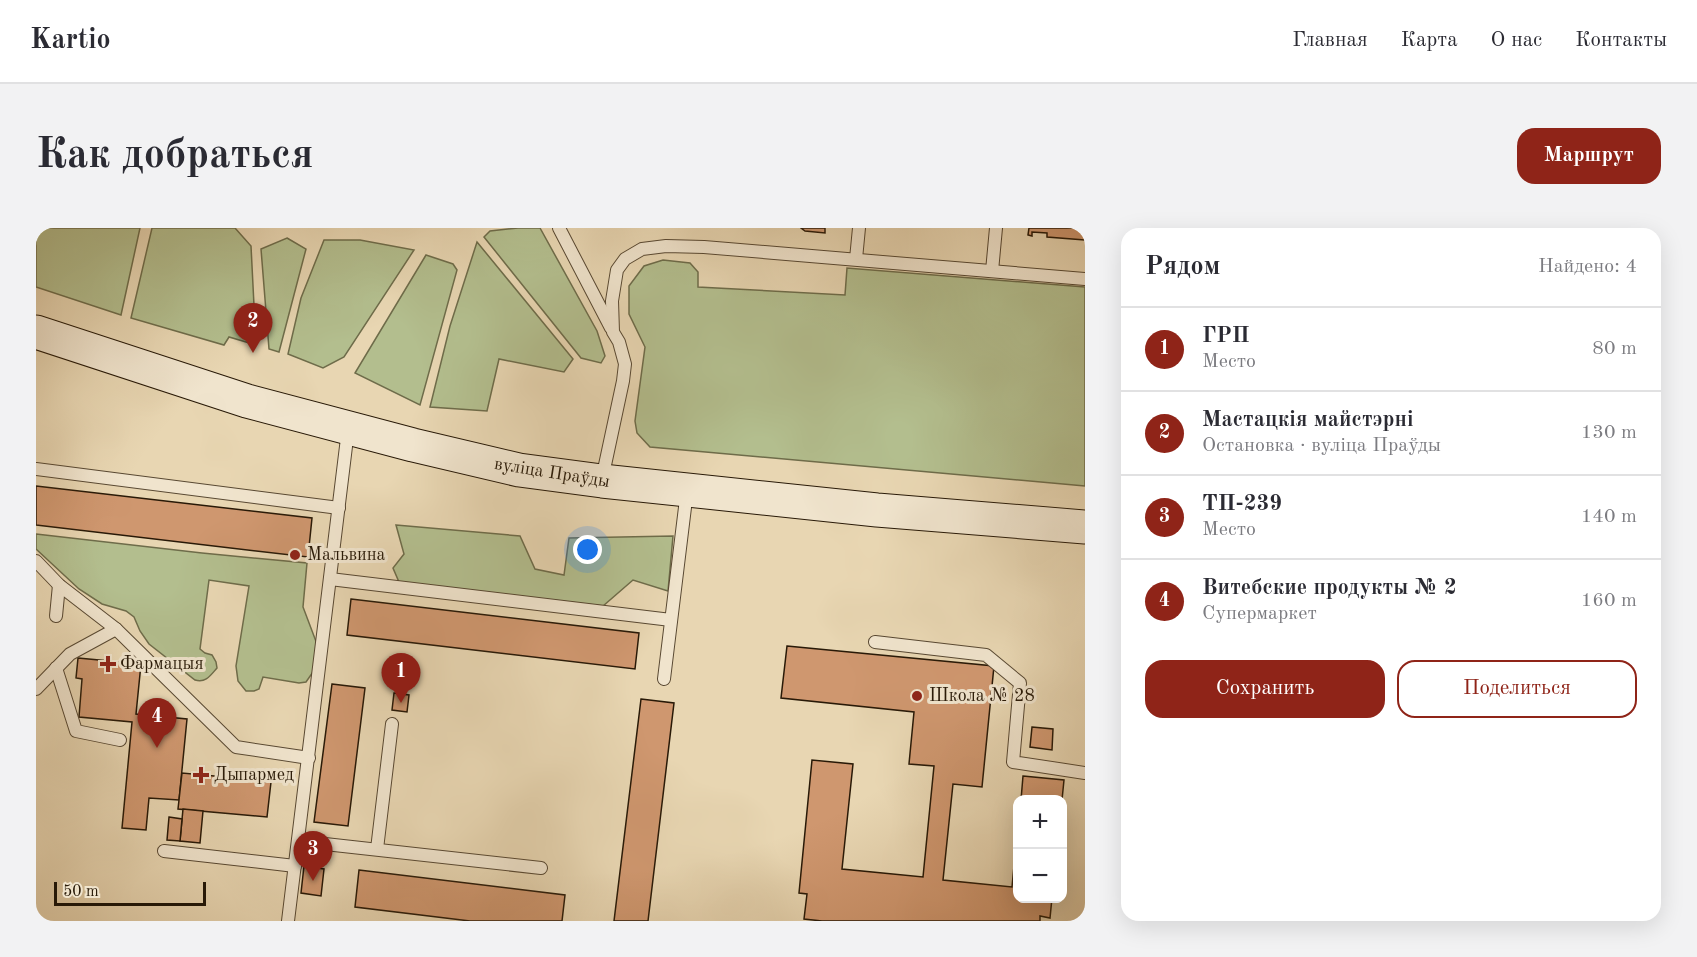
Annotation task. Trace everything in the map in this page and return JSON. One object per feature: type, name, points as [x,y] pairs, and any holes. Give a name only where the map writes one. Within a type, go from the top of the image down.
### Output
[{"type":"main road","name":"вуліца Праўды","points":[[36,332],[247,401],[348,429],[519,470],[877,510],[1085,527]]},
{"type":"lane","points":[[559,228],[619,342],[625,364],[602,481]]},
{"type":"lane","points":[[856,260],[859,228]]},
{"type":"lane","points":[[992,271],[996,228]]},
{"type":"lane","points":[[613,332],[612,301],[617,270],[625,259],[642,249],[666,246],[704,247],[1085,279]]},
{"type":"lane","points":[[288,921],[348,429]]},
{"type":"lane","points":[[36,470],[339,508]]},
{"type":"lane","points":[[664,679],[687,490]]},
{"type":"lane","points":[[36,561],[59,585],[116,629],[236,747],[309,758]]},
{"type":"lane","points":[[330,579],[671,620]]},
{"type":"lane","points":[[56,615],[59,585]]},
{"type":"lane","points":[[36,689],[70,654],[116,629]]},
{"type":"lane","points":[[875,642],[986,656],[1020,683],[1013,762],[1085,773]]},
{"type":"lane","points":[[56,668],[76,730],[120,740]]},
{"type":"lane","points":[[377,849],[392,724]]},
{"type":"lane","points":[[298,841],[541,868]]},
{"type":"lane","points":[[164,851],[295,866]]},
{"type":"green space","points":[[36,228],[140,228],[121,315],[36,287]]},
{"type":"green space","points":[[152,228],[235,228],[251,246],[256,345],[229,337],[224,345],[131,318]]},
{"type":"green space","points":[[540,228],[597,331],[605,356],[601,363],[581,358],[484,237],[490,231]]},
{"type":"green space","points":[[287,238],[306,249],[279,352],[269,349],[261,249]]},
{"type":"green space","points":[[324,240],[360,240],[414,250],[344,357],[323,368],[288,354],[301,298]]},
{"type":"green space","points":[[477,242],[573,359],[564,372],[499,359],[487,411],[430,407],[450,326]]},
{"type":"green space","points":[[426,255],[453,264],[457,270],[420,405],[355,373]]},
{"type":"green space","points":[[663,260],[690,263],[698,272],[698,287],[845,295],[847,268],[1085,287],[1085,486],[650,447],[637,433],[635,421],[645,347],[629,314],[629,286],[644,266]]},
{"type":"green space","points":[[396,525],[520,536],[535,569],[564,575],[569,538],[673,536],[668,591],[633,580],[603,606],[399,582],[393,568],[404,554]]},
{"type":"green space","points":[[36,534],[307,563],[303,607],[317,644],[313,672],[306,682],[299,683],[263,677],[259,689],[246,691],[238,681],[236,666],[249,586],[209,580],[200,649],[212,655],[217,668],[205,680],[195,680],[149,644],[134,617],[126,611],[102,604],[79,589],[36,549]]},
{"type":"building","points":[[801,228],[825,228],[825,233],[805,231]]},
{"type":"building","points":[[1029,228],[1085,228],[1085,240],[1047,237],[1047,233],[1032,232],[1032,236],[1028,235]]},
{"type":"building","points":[[36,486],[312,518],[308,557],[36,525]]},
{"type":"building","points":[[351,599],[639,633],[635,669],[347,635]]},
{"type":"building","points":[[787,646],[994,666],[982,787],[953,784],[943,880],[1012,887],[1013,876],[1013,903],[1052,903],[1050,918],[1040,916],[1040,921],[822,921],[804,919],[807,894],[799,893],[812,760],[853,764],[842,869],[923,877],[934,766],[909,764],[914,712],[781,698]]},
{"type":"building","points":[[78,658],[141,664],[136,714],[187,719],[179,800],[149,798],[146,830],[122,828],[132,722],[79,717],[82,679],[76,678]]},
{"type":"building","points":[[332,684],[365,688],[348,826],[314,822]]},
{"type":"building","points":[[394,693],[409,695],[407,712],[392,710]]},
{"type":"building","points":[[641,699],[674,703],[648,921],[614,921]]},
{"type":"building","points":[[1032,727],[1053,729],[1052,750],[1030,747]]},
{"type":"building","points":[[237,769],[256,771],[255,781],[271,782],[267,817],[178,809],[182,773],[236,778]]},
{"type":"building","points":[[1023,776],[1064,780],[1062,795],[1021,795]]},
{"type":"building","points":[[183,809],[203,811],[200,843],[180,841]]},
{"type":"building","points":[[169,817],[182,819],[180,841],[167,840]]},
{"type":"building","points":[[304,866],[324,869],[321,896],[301,893]]},
{"type":"building","points":[[359,870],[565,895],[562,921],[470,921],[355,907]]},
{"type":"place","name":"Мастацкія майстэрні","points":[[253,353]]},
{"type":"place","name":"Мальвина","points":[[295,555]]},
{"type":"place","name":"Фармацыя","points":[[108,664]]},
{"type":"place","name":"Школа № 28","points":[[917,696]]},
{"type":"place","name":"ГРП","points":[[401,703]]},
{"type":"place","name":"Витебские продукты № 2","points":[[157,748]]},
{"type":"place","name":"Дыпармед","points":[[201,775]]},
{"type":"place","name":"ТП-239","points":[[313,881]]}]
